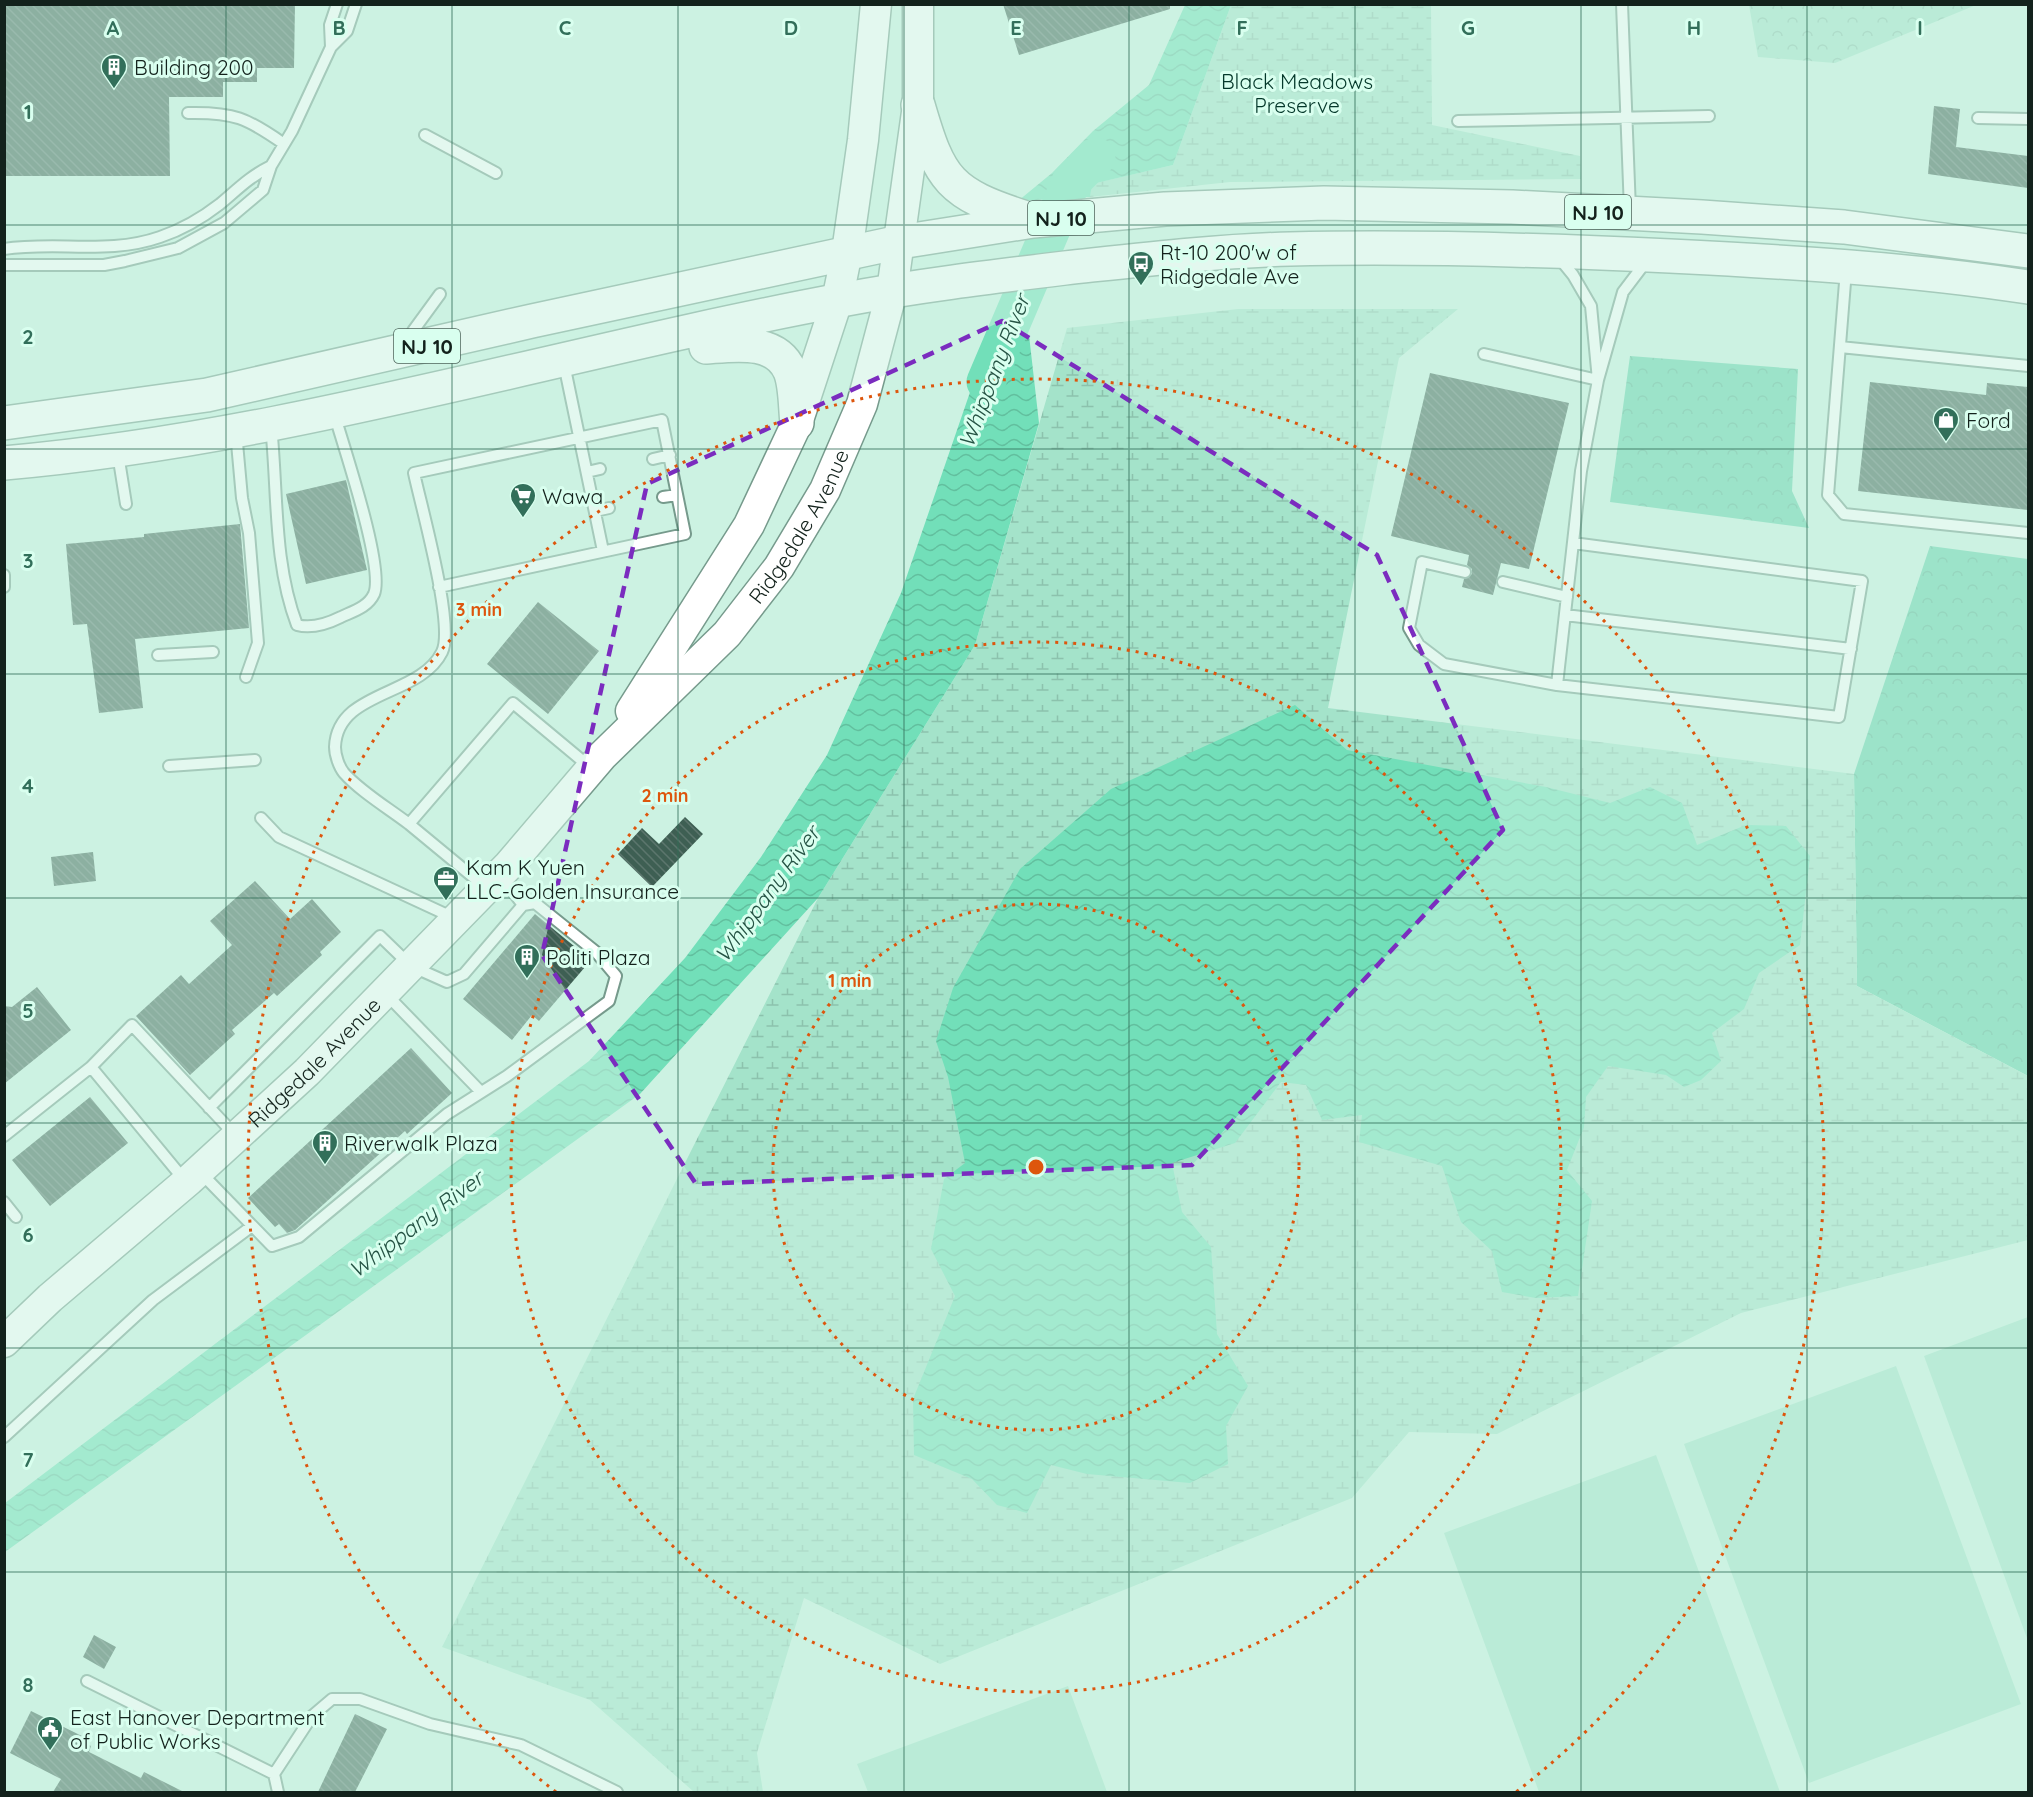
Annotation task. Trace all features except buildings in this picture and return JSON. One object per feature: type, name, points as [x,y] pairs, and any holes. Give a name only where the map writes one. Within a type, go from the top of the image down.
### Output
[{"type":"main road","name":"Ridgedale Avenue","points":[[597,762],[749,525],[797,423],[837,301],[865,129],[876,4]]},
{"type":"main road","name":"Ridgedale Avenue","points":[[8,1330],[50,1298],[193,1176],[307,1072],[493,881],[597,762],[727,634],[779,567],[825,490],[862,404],[892,291],[918,105],[918,4]]},
{"type":"main road","points":[[918,105],[932,153],[951,182],[980,203],[1033,221]]},
{"type":"main road","name":"NJ 10","points":[[4,423],[207,395],[846,252],[900,242],[1033,221],[1165,208],[1324,203],[1630,213],[1844,227],[2028,251]]},
{"type":"main road","name":"NJ 10","points":[[4,464],[117,450],[271,426],[645,342],[892,291],[945,282],[1154,258],[1285,249],[1418,247],[1552,250],[1846,267],[2028,286]]},
{"type":"main road","points":[[645,342],[679,349],[751,343],[778,356],[790,371],[797,423]]},
{"type":"lane","points":[[331,47],[330,25],[337,4]]},
{"type":"lane","points":[[4,265],[104,265],[178,248],[224,223],[243,209],[263,190],[271,166],[331,47],[347,31],[356,4]]},
{"type":"lane","points":[[1622,4],[1630,213]]},
{"type":"lane","points":[[188,113],[235,115],[261,127],[284,144]]},
{"type":"lane","points":[[1458,121],[1709,116]]},
{"type":"lane","points":[[1978,118],[2028,119]]},
{"type":"lane","points":[[425,135],[496,173]]},
{"type":"lane","points":[[4,249],[130,246],[161,237],[187,225],[219,205],[250,176],[271,166]]},
{"type":"lane","points":[[1552,250],[1573,275],[1591,306],[1598,380]]},
{"type":"lane","points":[[1557,685],[1581,471],[1598,380],[1623,292],[1651,255]]},
{"type":"lane","points":[[1846,267],[1828,495],[1844,514],[2028,533]]},
{"type":"lane","points":[[417,348],[413,331],[440,294]]},
{"type":"lane","points":[[1840,347],[2028,366]]},
{"type":"lane","points":[[1484,354],[1598,380]]},
{"type":"lane","points":[[563,362],[603,551]]},
{"type":"lane","points":[[271,426],[279,545],[287,599],[297,625],[308,628],[338,619],[367,605],[375,592],[376,576],[369,541],[334,413]]},
{"type":"lane","points":[[439,587],[685,534],[663,420],[414,473],[439,587],[445,629],[443,651],[431,668],[346,715],[336,734],[335,753],[343,772],[409,824],[493,881],[523,905]]},
{"type":"lane","points":[[236,432],[241,488],[249,533],[258,643],[246,677]]},
{"type":"lane","points":[[117,450],[126,504]]},
{"type":"lane","points":[[653,459],[670,455]]},
{"type":"lane","points":[[587,472],[600,469]]},
{"type":"lane","points":[[663,497],[677,495]]},
{"type":"lane","points":[[595,511],[609,508]]},
{"type":"lane","points":[[1465,572],[1422,562],[1409,628],[1419,645],[1444,664],[1557,685],[1839,717],[1862,581],[1573,543]]},
{"type":"lane","points":[[4,575],[4,588]]},
{"type":"lane","points":[[1503,582],[1567,597]]},
{"type":"lane","points":[[1565,615],[1851,649]]},
{"type":"lane","points":[[158,655],[213,652]]},
{"type":"lane","points":[[409,824],[513,703],[597,762]]},
{"type":"lane","points":[[169,766],[255,760]]},
{"type":"lane","points":[[261,818],[279,837],[457,919]]},
{"type":"lane","points":[[91,1067],[193,1176],[272,1246],[299,1237],[447,1114],[609,1001],[616,976],[596,952],[535,903],[523,905],[464,974],[447,982],[411,966],[380,936],[209,1108]]},
{"type":"lane","points":[[385,993],[481,1092]]},
{"type":"lane","points":[[4,1136],[91,1067],[132,1025],[236,1136]]},
{"type":"lane","points":[[4,1202],[16,1217]]},
{"type":"lane","points":[[4,1437],[153,1300],[252,1226]]},
{"type":"lane","points":[[87,1681],[274,1774]]},
{"type":"lane","points":[[278,1792],[274,1774],[312,1716],[332,1699],[360,1699],[430,1724],[520,1745],[617,1792]]},
{"type":"highlighted area","points":[[1002,321],[1377,555],[1503,830],[1192,1165],[696,1184],[542,955],[647,484]]},
{"type":"green space","points":[[1749,4],[1976,5],[1835,63],[1758,57]]},
{"type":"green space","name":"Black Meadows Preserve","points":[[1231,5],[1431,5],[1432,125],[1580,156],[1581,179],[1230,182],[1090,197],[1091,184],[1173,165]]},
{"type":"green space","points":[[1238,309],[1458,309],[1399,358],[1328,708],[1854,774],[1857,986],[2028,1076],[2028,1240],[1741,1313],[1497,1434],[1409,1432],[1352,1498],[940,1664],[804,1598],[757,1753],[763,1792],[694,1792],[590,1700],[442,1647],[818,898],[975,645],[1067,328]]},
{"type":"green space","points":[[1630,356],[1798,369],[1792,491],[1809,528],[1610,502]]},
{"type":"green space","points":[[1930,546],[2028,559],[2028,1076],[1857,986],[1854,774]]},
{"type":"green space","points":[[2028,1317],[2028,1641],[1924,1356]]},
{"type":"green space","points":[[1896,1366],[2021,1704],[1809,1783],[1684,1444]]},
{"type":"green space","points":[[1656,1455],[1780,1792],[1539,1792],[1444,1533]]},
{"type":"green space","points":[[1068,1686],[1107,1792],[868,1792],[857,1764]]},
{"type":"water","points":[[1185,5],[1231,5],[1173,165],[1092,184],[1090,197],[1018,201],[1052,173],[1093,131],[1149,85]]},
{"type":"water","points":[[990,334],[1029,335],[1039,423],[975,645],[818,898],[640,1094],[5,1552],[5,1503],[589,1061],[685,958],[761,857],[827,755],[901,593]]},
{"type":"water","points":[[1295,705],[1347,750],[1546,787],[1610,803],[1650,787],[1682,803],[1697,845],[1746,825],[1786,826],[1810,856],[1800,945],[1759,973],[1744,1009],[1712,1033],[1721,1061],[1701,1080],[1684,1087],[1666,1075],[1608,1066],[1586,1097],[1584,1127],[1567,1170],[1592,1201],[1578,1296],[1536,1298],[1502,1292],[1492,1251],[1461,1222],[1442,1166],[1359,1142],[1362,1115],[1322,1120],[1306,1085],[1281,1082],[1235,1143],[1172,1163],[1182,1212],[1211,1247],[1217,1334],[1248,1386],[1226,1426],[1228,1464],[1190,1483],[1087,1474],[1051,1465],[1027,1513],[997,1505],[972,1479],[914,1455],[913,1399],[955,1296],[931,1249],[944,1179],[965,1163],[948,1077],[936,1041],[953,988],[1020,869],[1111,789]]},
{"type":"waterway","name":"Whippany River","points":[[986,382],[1071,182],[1096,157]]},
{"type":"place","name":"Building 200","points":[[114,90]]},
{"type":"place","name":"Rt-10 200'w of Ridgedale Ave","points":[[1141,287]]},
{"type":"place","name":"Ford","points":[[1946,443]]},
{"type":"place","name":"Wawa","points":[[523,519]]},
{"type":"place","name":"Kam K Yuen LLC-Golden Insurance","points":[[446,902]]},
{"type":"place","name":"Politi Plaza","points":[[527,980]]},
{"type":"place","name":"Riverwalk Plaza","points":[[325,1166]]},
{"type":"place","name":"East Hanover Department of Public Works","points":[[50,1752]]}]
